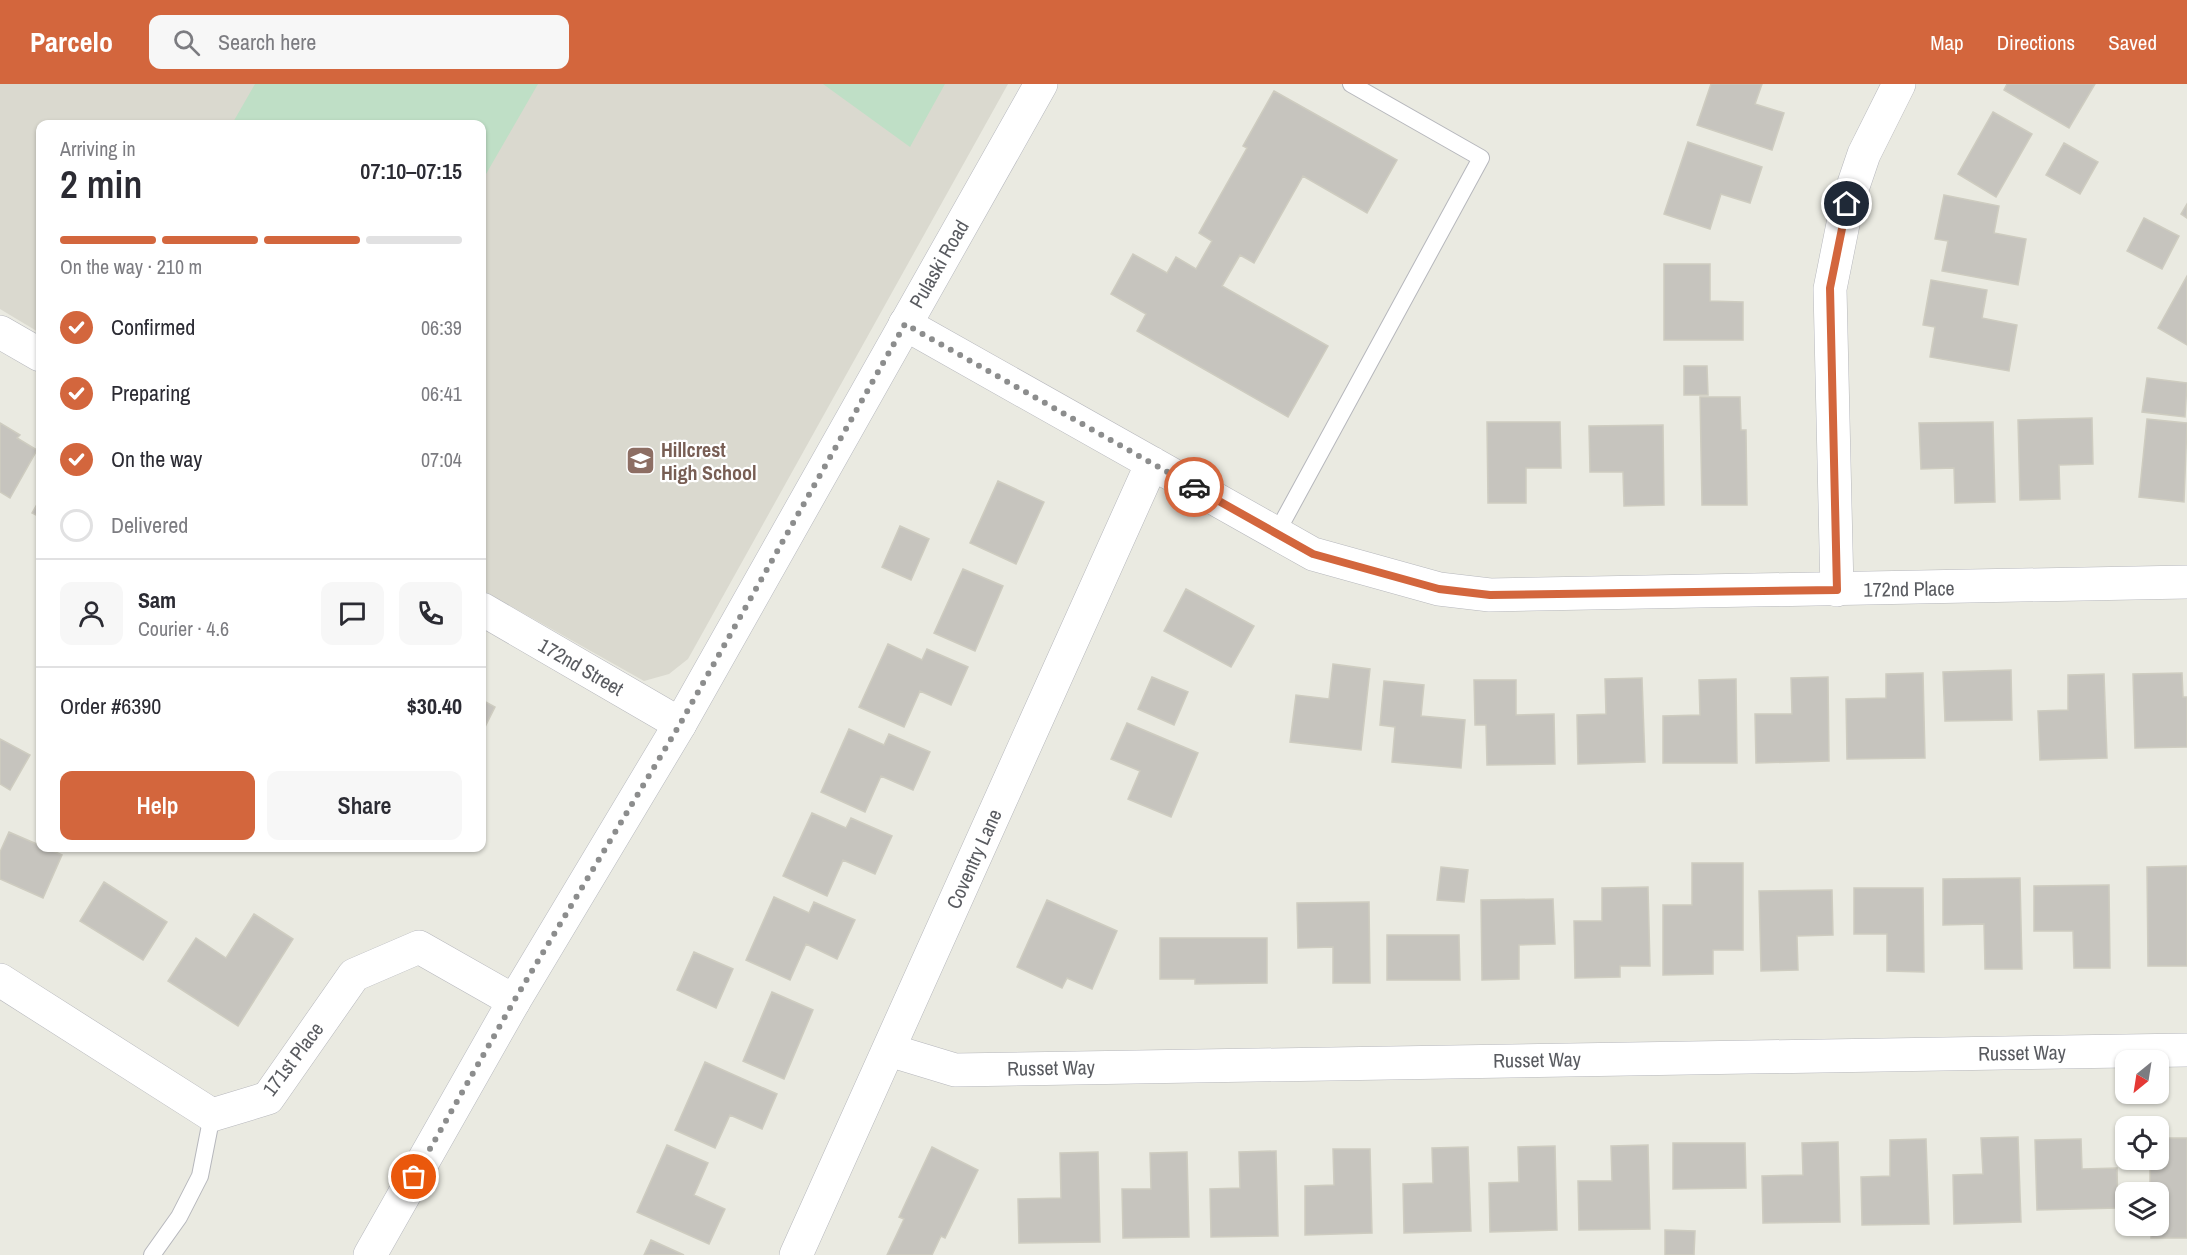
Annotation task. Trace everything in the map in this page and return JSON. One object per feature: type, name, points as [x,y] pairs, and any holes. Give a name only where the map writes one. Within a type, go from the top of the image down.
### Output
[{"type":"street","name":"Pulaski Road","points":[[370,1255],[514,1001],[680,724],[1041,84]]},
{"type":"street","points":[[1837,590],[1830,288],[1838,244],[1864,154],[1899,84]]},
{"type":"street","name":"172nd Place","points":[[905,324],[1313,554],[1439,589],[1490,595],[2187,582]]},
{"type":"street","points":[[0,332],[36,353]]},
{"type":"street","name":"Coventry Lane","points":[[796,1255],[1152,464]]},
{"type":"street","name":"172nd Street","points":[[486,611],[680,724]]},
{"type":"street","name":"171st Place","points":[[212,1115],[268,1098],[354,975],[419,947],[514,1001]]},
{"type":"street","points":[[0,980],[212,1115]]},
{"type":"street","name":"Russet Way","points":[[889,1050],[955,1070],[2187,1050]]},
{"type":"lane","points":[[1276,534],[1481,158],[1351,84]]},
{"type":"lane","points":[[152,1255],[179,1217],[200,1176],[212,1115]]},
{"type":"shaded area","name":"Hillcrest High School","points":[[0,84],[1008,84],[688,659],[669,674],[644,681],[486,592],[486,120],[36,120],[36,331],[0,309]]},
{"type":"green space","points":[[255,84],[538,84],[486,174],[486,120],[234,120]]},
{"type":"green space","points":[[823,84],[945,84],[910,147]]},
{"type":"building","points":[[1711,84],[1762,84],[1755,104],[1784,113],[1772,150],[1697,125]]},
{"type":"building","points":[[2007,84],[2095,84],[2069,128],[2004,90]]},
{"type":"building","points":[[1274,91],[1397,160],[1367,213],[1303,176],[1254,263],[1240,255],[1222,286],[1328,346],[1288,417],[1137,331],[1146,314],[1111,294],[1133,254],[1167,273],[1176,257],[1196,269],[1212,241],[1199,233],[1247,148],[1243,146]]},
{"type":"building","points":[[1993,112],[2032,134],[1996,197],[1958,174]]},
{"type":"building","points":[[1688,142],[1762,167],[1750,203],[1721,194],[1710,229],[1664,214]]},
{"type":"building","points":[[2064,143],[2098,162],[2080,194],[2046,175]]},
{"type":"building","points":[[1944,195],[1999,206],[1994,233],[2026,239],[2018,285],[1942,271],[1948,241],[1935,239]]},
{"type":"building","points":[[2187,204],[2187,218],[2181,214]]},
{"type":"building","points":[[2144,218],[2179,236],[2162,269],[2127,251]]},
{"type":"building","points":[[1664,264],[1710,264],[1710,301],[1743,302],[1743,340],[1664,340]]},
{"type":"building","points":[[2187,276],[2187,345],[2158,328]]},
{"type":"building","points":[[1931,280],[1987,290],[1982,318],[2017,325],[2009,371],[1930,357],[1935,327],[1923,325]]},
{"type":"building","points":[[1684,366],[1707,366],[1708,395],[1684,395]]},
{"type":"building","points":[[2147,378],[2187,383],[2185,417],[2142,412]]},
{"type":"building","points":[[1700,397],[1740,397],[1741,430],[1746,430],[1747,505],[1702,505]]},
{"type":"building","points":[[2092,418],[2093,464],[2059,465],[2060,499],[2020,500],[2018,420]]},
{"type":"building","points":[[2147,419],[2187,423],[2184,502],[2139,497]]},
{"type":"building","points":[[1487,422],[1560,422],[1561,468],[1526,468],[1526,503],[1488,503]]},
{"type":"building","points":[[1993,422],[1995,502],[1955,503],[1954,468],[1921,469],[1919,423]]},
{"type":"building","points":[[0,423],[20,435],[17,438],[36,449],[36,452],[10,498],[0,492]]},
{"type":"building","points":[[1663,425],[1664,505],[1624,506],[1623,472],[1590,472],[1589,426]]},
{"type":"building","points":[[998,481],[1044,502],[1016,564],[970,543]]},
{"type":"building","points":[[900,526],[929,539],[911,580],[882,567]]},
{"type":"building","points":[[963,569],[1003,586],[975,651],[934,633]]},
{"type":"building","points":[[1186,589],[1254,626],[1231,667],[1164,631]]},
{"type":"building","points":[[888,644],[922,660],[927,649],[968,667],[951,705],[920,691],[904,727],[859,707]]},
{"type":"building","points":[[1333,664],[1370,669],[1361,750],[1290,742],[1296,695],[1329,699]]},
{"type":"building","points":[[2011,670],[2012,720],[1945,721],[1943,672]]},
{"type":"building","points":[[1923,673],[1925,758],[1847,759],[1846,699],[1886,698],[1886,674]]},
{"type":"building","points":[[2182,673],[2183,697],[2187,697],[2187,747],[2135,748],[2133,674]]},
{"type":"building","points":[[2104,674],[2107,758],[2040,760],[2038,711],[2068,710],[2068,675]]},
{"type":"building","points":[[1152,677],[1188,692],[1174,725],[1138,709]]},
{"type":"building","points":[[1828,677],[1829,761],[1756,763],[1755,714],[1792,714],[1791,678]]},
{"type":"building","points":[[1642,678],[1645,762],[1578,764],[1577,715],[1606,714],[1605,679]]},
{"type":"building","points":[[1736,679],[1737,763],[1663,763],[1663,716],[1700,715],[1699,680]]},
{"type":"building","points":[[1474,680],[1516,680],[1516,715],[1554,714],[1555,764],[1487,765],[1486,725],[1475,725]]},
{"type":"building","points":[[1384,681],[1424,685],[1421,716],[1465,720],[1461,768],[1392,762],[1395,727],[1380,725]]},
{"type":"building","points":[[486,702],[495,707],[486,725]]},
{"type":"building","points":[[1127,723],[1198,753],[1171,817],[1128,799],[1140,771],[1111,759]]},
{"type":"building","points":[[849,729],[884,745],[889,734],[930,752],[913,790],[881,776],[865,812],[821,792]]},
{"type":"building","points":[[0,739],[30,755],[10,790],[0,784]]},
{"type":"building","points":[[812,813],[846,828],[851,818],[892,836],[875,874],[843,860],[827,896],[783,876]]},
{"type":"building","points":[[9,832],[36,844],[36,852],[55,852],[62,855],[43,898],[0,879],[0,852]]},
{"type":"building","points":[[1692,863],[1743,863],[1743,950],[1713,950],[1713,974],[1663,975],[1663,905],[1692,905]]},
{"type":"building","points":[[2187,866],[2187,966],[2148,966],[2147,867]]},
{"type":"building","points":[[1441,867],[1468,870],[1464,902],[1437,900]]},
{"type":"building","points":[[2020,878],[2022,969],[1985,969],[1984,924],[1943,925],[1943,879]]},
{"type":"building","points":[[104,882],[167,922],[143,960],[80,921]]},
{"type":"building","points":[[2109,885],[2110,968],[2074,968],[2073,931],[2034,931],[2034,886]]},
{"type":"building","points":[[1648,887],[1650,966],[1620,966],[1620,977],[1575,978],[1574,921],[1602,921],[1602,888]]},
{"type":"building","points":[[1854,888],[1923,888],[1924,972],[1887,971],[1887,934],[1854,934]]},
{"type":"building","points":[[1832,890],[1833,935],[1797,936],[1798,970],[1761,971],[1759,891]]},
{"type":"building","points":[[774,897],[809,913],[814,902],[855,920],[837,959],[806,944],[790,980],[746,960]]},
{"type":"building","points":[[1553,899],[1555,944],[1519,945],[1519,979],[1482,980],[1481,900]]},
{"type":"building","points":[[1047,900],[1117,931],[1092,989],[1067,978],[1062,988],[1017,967]]},
{"type":"building","points":[[1369,902],[1370,983],[1333,983],[1333,947],[1298,948],[1297,903]]},
{"type":"building","points":[[254,914],[293,939],[238,1026],[168,981],[196,938],[226,958]]},
{"type":"building","points":[[1387,935],[1459,935],[1460,980],[1387,980]]},
{"type":"building","points":[[1160,938],[1267,938],[1267,983],[1195,984],[1195,979],[1160,979]]},
{"type":"building","points":[[694,952],[733,969],[716,1008],[677,990]]},
{"type":"building","points":[[772,992],[813,1010],[784,1079],[743,1061]]},
{"type":"building","points":[[705,1062],[777,1094],[762,1129],[730,1115],[715,1148],[675,1130]]},
{"type":"building","points":[[2018,1137],[2021,1222],[1954,1224],[1953,1175],[1983,1174],[1981,1138]]},
{"type":"building","points":[[2169,1138],[2187,1138],[2187,1238],[2151,1238],[2151,1236],[2169,1236],[2169,1182],[2150,1182],[2150,1170],[2169,1170]]},
{"type":"building","points":[[1926,1139],[1929,1224],[1862,1225],[1861,1177],[1890,1176],[1890,1140]]},
{"type":"building","points":[[2081,1139],[2082,1169],[2115,1168],[2117,1170],[2115,1208],[2037,1210],[2035,1140]]},
{"type":"building","points":[[1838,1142],[1840,1222],[1763,1223],[1762,1176],[1803,1175],[1802,1143]]},
{"type":"building","points":[[1673,1143],[1745,1143],[1746,1188],[1673,1189]]},
{"type":"building","points":[[667,1145],[708,1163],[694,1195],[725,1209],[709,1244],[637,1212]]},
{"type":"building","points":[[1648,1145],[1650,1229],[1579,1230],[1578,1181],[1612,1181],[1611,1146]]},
{"type":"building","points":[[1555,1146],[1557,1230],[1490,1232],[1489,1183],[1519,1182],[1518,1147]]},
{"type":"building","points":[[932,1147],[978,1170],[945,1238],[941,1236],[932,1255],[887,1255],[904,1219],[899,1217]]},
{"type":"building","points":[[1468,1147],[1471,1231],[1404,1233],[1403,1184],[1433,1183],[1432,1148]]},
{"type":"building","points":[[1333,1149],[1370,1149],[1372,1233],[1305,1235],[1305,1186],[1334,1185]]},
{"type":"building","points":[[1276,1151],[1278,1236],[1211,1237],[1210,1189],[1240,1188],[1239,1152]]},
{"type":"building","points":[[1098,1152],[1100,1242],[1019,1243],[1018,1199],[1061,1198],[1060,1153]]},
{"type":"building","points":[[1187,1152],[1189,1237],[1123,1238],[1122,1189],[1151,1189],[1150,1153]]},
{"type":"building","points":[[1665,1230],[1695,1231],[1694,1255],[1665,1255]]},
{"type":"building","points":[[651,1240],[684,1255],[644,1255]]},
{"type":"way so far","points":[[414,1177],[514,1001],[680,724],[905,324],[1194,487]]},
{"type":"place","name":"Hillcrest High School","points":[[640,461]]},
{"type":"route","points":[[1194,487],[1313,554],[1439,589],[1490,595],[1837,590],[1830,288],[1847,204]]}]
